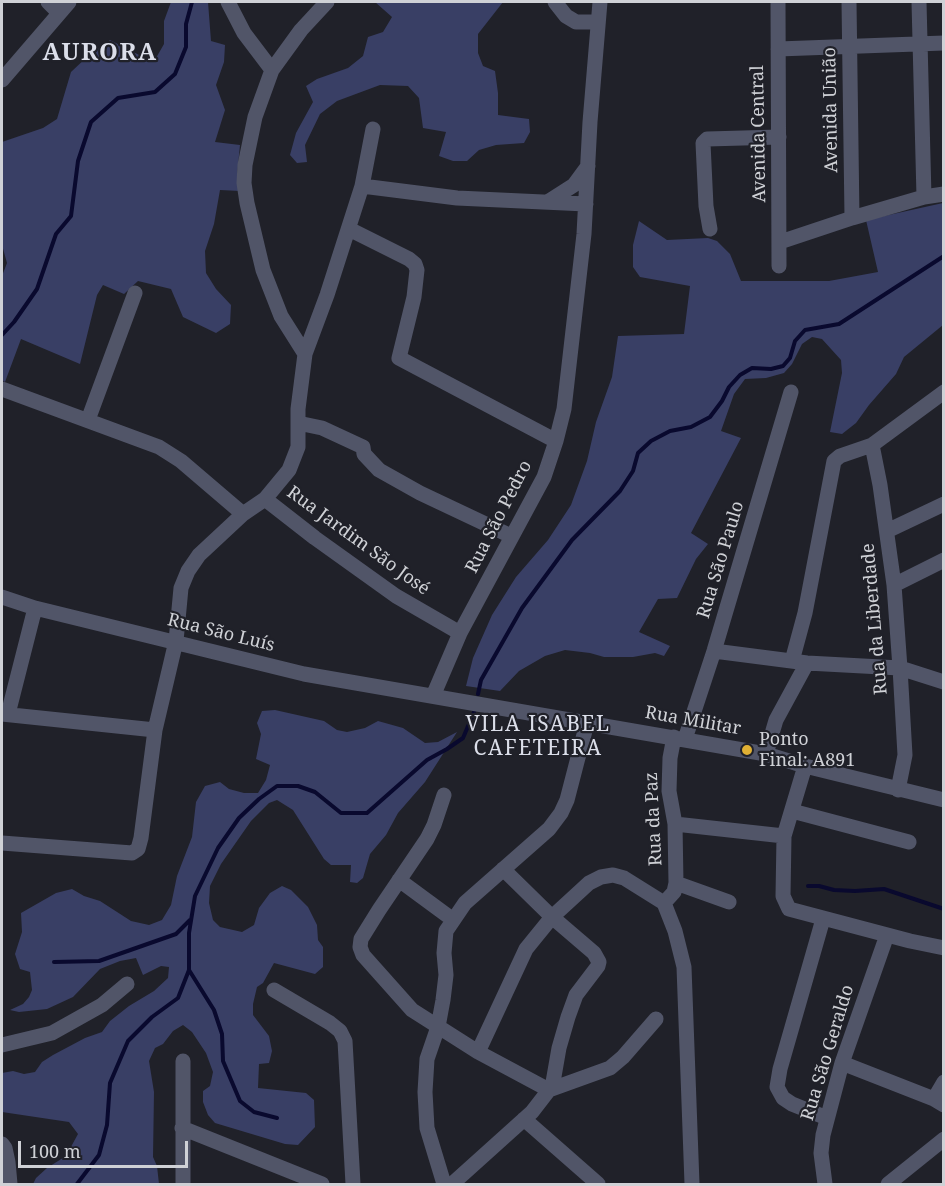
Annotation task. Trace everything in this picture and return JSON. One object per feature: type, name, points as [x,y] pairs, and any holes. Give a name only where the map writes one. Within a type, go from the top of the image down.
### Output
[{"type":"street","points":[[2,80],[64,7],[48,2]]},
{"type":"street","points":[[228,2],[244,33],[272,70]]},
{"type":"street","points":[[305,354],[281,316],[264,270],[244,183],[248,146],[255,117],[272,70],[300,30],[327,2]]},
{"type":"street","points":[[555,2],[566,16],[576,22],[598,22]]},
{"type":"street","name":"Rua São Pedro","points":[[433,696],[460,633],[544,477],[564,409],[586,204],[580,186],[588,166],[600,2]]},
{"type":"street","name":"Avenida Central","points":[[778,2],[780,242],[778,266]]},
{"type":"street","name":"Avenida União","points":[[849,2],[852,218]]},
{"type":"street","points":[[919,2],[924,197]]},
{"type":"street","points":[[778,49],[944,44]]},
{"type":"street","points":[[2,843],[135,852],[141,838],[155,730],[176,641],[181,588],[188,571],[199,555],[243,514],[265,499],[289,470],[298,447],[298,423],[305,354],[362,186],[373,129]]},
{"type":"street","points":[[710,229],[706,206],[703,143],[707,139],[779,137]]},
{"type":"street","points":[[362,186],[458,198],[586,204]]},
{"type":"street","points":[[549,201],[580,186]]},
{"type":"street","points":[[780,242],[852,218],[924,197],[944,194]]},
{"type":"street","points":[[349,229],[409,258],[415,264],[417,270],[414,297],[399,358],[556,441]]},
{"type":"street","points":[[88,420],[135,293]]},
{"type":"street","points":[[2,388],[159,447],[181,461],[243,514]]},
{"type":"street","name":"Rua São Paulo","points":[[680,738],[714,651],[791,392]]},
{"type":"street","points":[[766,754],[776,720],[800,662],[809,592],[834,460],[872,445],[944,392]]},
{"type":"street","points":[[298,423],[322,428],[363,447],[364,454],[379,470],[420,493],[511,536]]},
{"type":"street","name":"Rua da Liberdade","points":[[872,445],[894,585],[905,755],[898,790]]},
{"type":"street","name":"Rua Jardim São José","points":[[265,499],[396,596],[460,633]]},
{"type":"street","points":[[887,531],[944,504]]},
{"type":"street","points":[[894,585],[944,560]]},
{"type":"street","name":"Rua São Luís","points":[[2,597],[35,608],[304,674],[433,696]]},
{"type":"street","points":[[35,608],[5,714],[155,730]]},
{"type":"street","points":[[714,651],[800,662],[900,668],[944,682]]},
{"type":"street","name":"Rua Militar","points":[[433,696],[766,754],[898,790],[944,800]]},
{"type":"street","points":[[444,1185],[427,1128],[424,1092],[427,1059],[438,1027],[443,1000],[446,975],[444,953],[446,931],[465,903],[549,829],[561,813],[567,800],[587,723]]},
{"type":"street","name":"Rua da Paz","points":[[664,903],[674,892],[676,883],[675,824],[669,790],[670,758],[680,738]]},
{"type":"street","points":[[806,766],[784,836],[783,896],[789,909],[944,948]]},
{"type":"street","points":[[444,795],[427,839],[361,939],[360,947],[363,955],[412,1010],[478,1052],[551,1089]]},
{"type":"street","points":[[792,811],[841,826],[909,842]]},
{"type":"street","points":[[675,824],[784,836]]},
{"type":"street","points":[[503,869],[552,917],[594,953],[599,962],[576,995],[559,1048],[551,1089]]},
{"type":"street","points":[[478,1052],[526,949],[552,917],[590,883],[601,877],[613,875],[624,878],[664,903],[675,931],[684,967],[692,1185]]},
{"type":"street","points":[[399,880],[453,919]]},
{"type":"street","points":[[676,883],[729,902]]},
{"type":"street","points":[[823,919],[780,1069],[777,1088],[783,1098],[792,1104],[827,1118]]},
{"type":"street","name":"Rua São Geraldo","points":[[825,1185],[821,1153],[827,1118],[842,1064],[887,935]]},
{"type":"street","points":[[2,1045],[52,1033],[102,1005],[127,984]]},
{"type":"street","points":[[274,990],[330,1023],[345,1041],[353,1185]]},
{"type":"street","points":[[452,1185],[524,1119],[551,1089],[610,1068],[623,1057],[656,1019]]},
{"type":"street","points":[[183,1061],[183,1185]]},
{"type":"street","points":[[842,1064],[939,1102],[944,1082]]},
{"type":"street","points":[[524,1119],[598,1185]]},
{"type":"street","points":[[182,1128],[322,1185]]},
{"type":"street","points":[[888,1185],[944,1139]]},
{"type":"street","points":[[2,1144],[8,1162],[10,1185]]},
{"type":"shaded area","points":[[171,2],[208,2],[211,41],[225,45],[224,62],[216,85],[225,110],[215,142],[240,145],[237,176],[240,191],[220,190],[214,224],[205,251],[206,273],[216,289],[231,305],[230,324],[216,333],[183,317],[171,289],[138,281],[124,294],[103,285],[97,295],[80,364],[21,339],[5,382],[2,380],[2,276],[7,263],[2,245],[2,142],[43,128],[57,119],[71,72],[110,40],[145,58],[156,58],[164,44],[164,21]]},
{"type":"shaded area","points":[[375,2],[503,2],[478,34],[478,53],[483,66],[495,71],[498,115],[529,119],[530,132],[524,143],[496,145],[479,150],[467,161],[453,161],[439,156],[446,132],[423,128],[419,98],[408,86],[380,85],[337,101],[320,114],[305,145],[307,162],[297,163],[290,155],[296,133],[313,102],[306,86],[317,79],[348,68],[363,56],[368,37],[383,32],[392,17]]},
{"type":"shaded area","points":[[943,203],[943,325],[904,357],[896,374],[856,423],[842,434],[830,432],[842,373],[841,360],[822,339],[812,337],[802,344],[792,364],[784,373],[766,378],[745,379],[734,394],[721,431],[741,438],[691,533],[708,544],[696,559],[677,598],[658,599],[639,632],[670,646],[664,656],[655,653],[633,657],[604,657],[565,650],[545,656],[519,671],[500,691],[466,686],[473,658],[492,615],[516,577],[548,540],[571,505],[587,461],[596,422],[612,377],[618,336],[684,334],[690,286],[640,277],[633,267],[633,245],[639,221],[667,240],[708,238],[717,241],[730,254],[741,281],[829,281],[878,272],[866,220]]},
{"type":"shaded area","points":[[275,710],[324,721],[337,730],[347,732],[365,728],[378,721],[403,728],[425,743],[438,742],[457,732],[425,782],[398,813],[386,835],[370,854],[363,878],[357,883],[350,882],[351,865],[331,865],[324,859],[293,810],[277,800],[269,803],[251,821],[221,864],[210,886],[209,903],[213,920],[220,927],[242,932],[254,925],[259,908],[270,893],[282,886],[291,890],[308,907],[317,925],[318,940],[323,947],[323,967],[315,974],[274,963],[263,983],[257,987],[253,1004],[253,1015],[269,1036],[272,1051],[269,1063],[259,1064],[258,1088],[306,1093],[314,1100],[315,1127],[298,1145],[285,1144],[215,1123],[208,1115],[203,1102],[203,1091],[210,1086],[213,1072],[206,1053],[192,1032],[183,1025],[173,1031],[163,1044],[155,1048],[149,1061],[154,1092],[153,1157],[157,1166],[159,1184],[33,1184],[47,1168],[66,1156],[78,1134],[69,1122],[2,1112],[2,1073],[35,1072],[42,1062],[53,1055],[102,1032],[110,1021],[154,991],[168,978],[169,967],[161,966],[143,975],[136,958],[120,961],[100,969],[73,997],[47,1009],[19,1012],[10,1010],[23,1004],[32,990],[30,972],[20,969],[15,954],[22,932],[21,913],[56,893],[72,889],[100,901],[131,921],[149,925],[162,920],[171,905],[177,876],[192,837],[196,802],[205,786],[220,782],[229,789],[244,793],[258,793],[266,780],[270,765],[256,759],[261,734],[257,723],[262,711]]},
{"type":"waterway","points":[[2,335],[37,289],[56,234],[71,216],[78,161],[91,122],[118,98],[155,92],[175,74],[186,47],[186,24],[192,2]]},
{"type":"waterway","points":[[478,694],[481,680],[522,608],[572,540],[620,491],[633,471],[638,453],[651,441],[670,431],[691,427],[710,417],[729,387],[740,375],[752,368],[771,369],[783,366],[790,358],[795,341],[805,330],[839,324],[944,256]]},
{"type":"waterway","points":[[77,1184],[99,1155],[107,1125],[110,1083],[128,1041],[152,1017],[178,998],[189,970],[189,933],[195,896],[218,848],[239,818],[277,786],[298,786],[315,792],[341,813],[367,813],[427,760],[463,738],[474,712]]},
{"type":"waterway","points":[[808,886],[855,891],[884,889],[944,909]]},
{"type":"waterway","points":[[54,962],[99,961],[176,934],[190,920]]},
{"type":"waterway","points":[[189,970],[214,1010],[222,1034],[223,1061],[240,1101],[254,1112],[277,1118]]},
{"type":"place","name":"Ponto Final: A891","points":[[747,750]]},
{"type":"district","name":"AURORA","points":[[100,53]]},
{"type":"district","name":"VILA ISABEL CAFETEIRA","points":[[538,737]]}]
